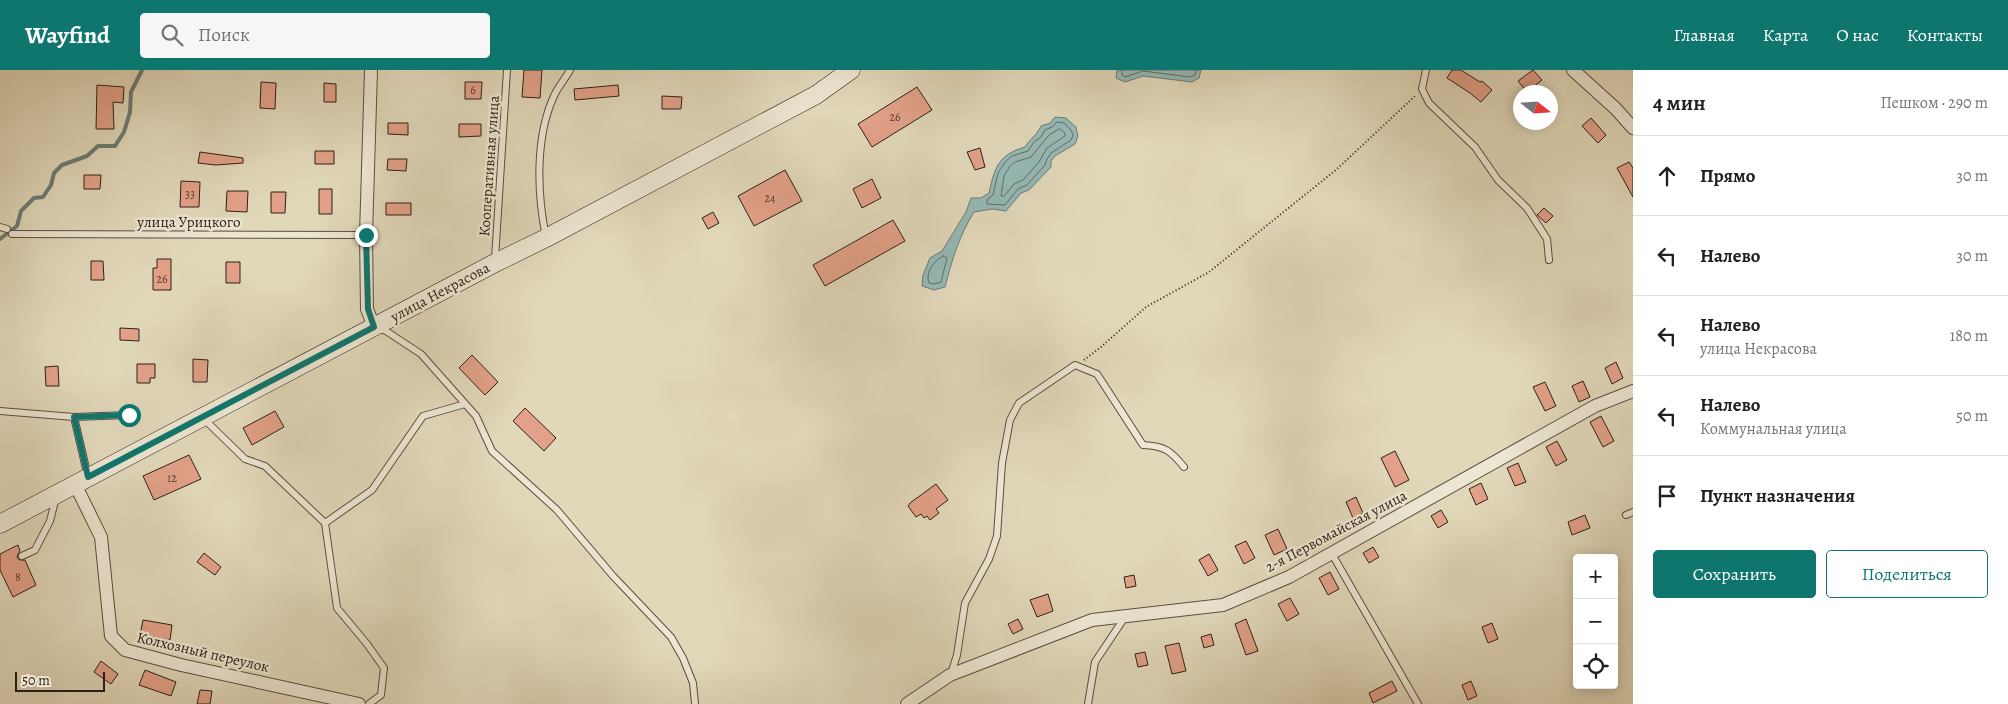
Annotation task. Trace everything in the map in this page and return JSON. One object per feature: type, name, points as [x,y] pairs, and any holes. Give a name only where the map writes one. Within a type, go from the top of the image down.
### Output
[{"type":"main road","name":"улица Некрасова","points":[[0,524],[816,95],[851,70]]},
{"type":"street","points":[[371,70],[366,235],[368,309],[374,327]]},
{"type":"street","points":[[1573,70],[1616,109],[1633,128]]},
{"type":"street","name":"2-я Первомайская улица","points":[[907,704],[950,675],[1092,620],[1223,605],[1289,577],[1595,406],[1633,391]]},
{"type":"street","name":"Колхозный переулок","points":[[82,481],[101,537],[111,636],[125,650],[181,665],[359,704]]},
{"type":"lane","name":"Кооперативная улица","points":[[495,263],[507,70]]},
{"type":"lane","points":[[546,238],[540,209],[539,174],[543,132],[554,97],[570,70]]},
{"type":"lane","points":[[1426,70],[1422,89],[1429,103],[1475,148],[1498,180],[1527,208],[1547,239],[1549,260]]},
{"type":"lane","name":"улица Урицкого","points":[[0,227],[9,232],[366,235]]},
{"type":"lane","points":[[374,327],[386,331],[421,354],[476,416],[492,451],[556,510],[613,576],[671,637],[693,683],[694,704]]},
{"type":"lane","points":[[950,675],[957,655],[965,603],[989,559],[998,536],[1002,463],[1010,420],[1019,403],[1075,366],[1097,374],[1143,445],[1157,446],[1172,452],[1184,467]]},
{"type":"lane","points":[[326,523],[372,490],[423,416],[465,404]]},
{"type":"lane","points":[[0,411],[74,417],[129,415]]},
{"type":"lane","points":[[74,417],[82,481]]},
{"type":"lane","points":[[202,418],[245,459],[265,466],[326,523],[337,608],[384,668],[381,695],[368,704]]},
{"type":"lane","points":[[22,556],[35,550],[50,521],[57,494]]},
{"type":"lane","points":[[1626,515],[1633,512]]},
{"type":"lane","points":[[1332,554],[1418,704]]},
{"type":"lane","points":[[1088,704],[1095,662],[1126,616]]},
{"type":"path","points":[[1075,366],[1101,347],[1146,307],[1209,272],[1337,169],[1422,89]]},
{"type":"water","points":[[1117,70],[1201,70],[1199,78],[1192,82],[1143,76],[1125,82],[1116,78]]},
{"type":"water","points":[[1055,117],[1066,118],[1076,127],[1078,136],[1075,144],[1055,156],[1051,161],[1051,167],[1029,190],[1021,193],[1006,211],[992,209],[974,212],[956,248],[945,287],[934,290],[922,286],[923,275],[930,258],[942,251],[966,212],[971,198],[981,198],[989,193],[993,176],[1003,158],[1025,147],[1041,126],[1050,123]]},
{"type":"building","points":[[524,70],[542,70],[540,98],[522,97]]},
{"type":"building","points":[[1452,70],[1461,70],[1480,82],[1482,81],[1492,90],[1481,102],[1447,78]]},
{"type":"building","points":[[1533,70],[1542,80],[1536,85],[1521,85],[1518,81]]},
{"type":"building","points":[[261,82],[276,83],[275,109],[260,108]]},
{"type":"building","points":[[465,82],[482,82],[481,99],[465,99]]},
{"type":"building","points":[[324,83],[336,84],[336,102],[324,102]]},
{"type":"building","points":[[97,85],[124,87],[123,103],[113,102],[114,129],[96,129]]},
{"type":"building","points":[[618,85],[619,96],[575,100],[574,89]]},
{"type":"building","points":[[917,87],[932,110],[872,147],[858,124]]},
{"type":"building","points":[[662,96],[682,97],[681,109],[662,109]]},
{"type":"building","points":[[1591,118],[1606,135],[1598,143],[1582,126]]},
{"type":"building","points":[[388,123],[408,123],[408,135],[388,134]]},
{"type":"building","points":[[459,124],[481,124],[481,136],[459,137]]},
{"type":"building","points":[[980,148],[985,167],[975,170],[967,152]]},
{"type":"building","points":[[315,151],[334,151],[334,164],[315,164]]},
{"type":"building","points":[[200,152],[243,158],[243,163],[216,165],[198,163]]},
{"type":"building","points":[[388,159],[407,159],[406,171],[387,170]]},
{"type":"building","points":[[1629,162],[1633,168],[1633,197],[1617,168]]},
{"type":"building","points":[[785,170],[802,201],[754,226],[738,196]]},
{"type":"building","points":[[84,175],[101,175],[100,189],[84,189]]},
{"type":"building","points":[[872,179],[881,198],[862,208],[853,189]]},
{"type":"building","points":[[181,181],[200,182],[199,207],[180,207]]},
{"type":"building","points":[[319,189],[332,189],[332,214],[319,214]]},
{"type":"building","points":[[227,191],[248,191],[247,212],[226,211]]},
{"type":"building","points":[[271,192],[286,192],[285,213],[271,213]]},
{"type":"building","points":[[386,203],[411,203],[411,215],[386,215]]},
{"type":"building","points":[[1544,208],[1553,216],[1546,223],[1537,215]]},
{"type":"building","points":[[713,212],[719,223],[708,229],[702,218]]},
{"type":"building","points":[[893,220],[905,241],[825,286],[813,265]]},
{"type":"building","points":[[157,259],[171,259],[171,290],[153,290],[153,268],[157,268]]},
{"type":"building","points":[[91,261],[103,261],[104,280],[91,280]]},
{"type":"building","points":[[226,262],[240,262],[240,283],[226,283]]},
{"type":"building","points":[[120,328],[139,329],[139,341],[120,340]]},
{"type":"building","points":[[472,355],[498,382],[485,395],[459,368]]},
{"type":"building","points":[[193,359],[208,360],[207,382],[193,382]]},
{"type":"building","points":[[1616,362],[1623,378],[1612,384],[1605,368]]},
{"type":"building","points":[[137,364],[155,364],[155,378],[150,378],[150,383],[137,383]]},
{"type":"building","points":[[58,366],[59,386],[46,386],[45,367]]},
{"type":"building","points":[[1583,381],[1590,397],[1579,402],[1572,386]]},
{"type":"building","points":[[1545,382],[1556,406],[1545,411],[1533,387]]},
{"type":"building","points":[[525,408],[556,438],[544,451],[513,421]]},
{"type":"building","points":[[275,411],[284,427],[252,445],[243,428]]},
{"type":"building","points":[[1601,416],[1614,441],[1603,447],[1590,422]]},
{"type":"building","points":[[1557,441],[1567,460],[1556,466],[1546,447]]},
{"type":"building","points":[[1395,451],[1409,480],[1395,487],[1381,458]]},
{"type":"building","points":[[189,455],[201,479],[154,500],[143,476]]},
{"type":"building","points":[[1518,463],[1526,482],[1515,486],[1507,468]]},
{"type":"building","points":[[1481,483],[1488,499],[1476,505],[1469,489]]},
{"type":"building","points":[[936,484],[948,500],[936,509],[939,513],[930,520],[927,516],[924,518],[921,514],[916,517],[908,506]]},
{"type":"building","points":[[1356,497],[1363,513],[1353,518],[1346,502]]},
{"type":"building","points":[[1441,510],[1448,522],[1438,528],[1431,516]]},
{"type":"building","points":[[1585,515],[1590,528],[1572,535],[1568,522]]},
{"type":"building","points":[[1278,529],[1287,549],[1274,555],[1265,535]]},
{"type":"building","points":[[1246,541],[1255,558],[1244,564],[1235,546]]},
{"type":"building","points":[[18,545],[20,551],[17,558],[25,560],[36,585],[13,597],[0,570],[0,554]]},
{"type":"building","points":[[1373,547],[1379,557],[1369,563],[1363,553]]},
{"type":"building","points":[[204,553],[221,567],[215,575],[197,562]]},
{"type":"building","points":[[1209,554],[1218,570],[1208,576],[1199,560]]},
{"type":"building","points":[[1330,572],[1339,589],[1328,595],[1319,578]]},
{"type":"building","points":[[1134,575],[1136,586],[1126,588],[1124,577]]},
{"type":"building","points":[[1048,594],[1053,611],[1037,617],[1030,600]]},
{"type":"building","points":[[1290,598],[1299,614],[1287,621],[1278,604]]},
{"type":"building","points":[[1018,619],[1023,629],[1013,634],[1008,624]]},
{"type":"building","points":[[1246,619],[1258,651],[1246,655],[1235,624]]},
{"type":"building","points":[[143,620],[172,625],[170,640],[140,635]]},
{"type":"building","points":[[1492,623],[1498,639],[1488,643],[1482,627]]},
{"type":"building","points":[[1211,634],[1214,645],[1204,648],[1201,637]]},
{"type":"building","points":[[1179,643],[1186,671],[1172,674],[1165,646]]},
{"type":"building","points":[[1145,652],[1148,665],[1138,667],[1135,654]]},
{"type":"building","points":[[101,661],[118,674],[111,684],[94,672]]},
{"type":"building","points":[[145,670],[176,682],[171,696],[139,685]]},
{"type":"building","points":[[1392,681],[1397,691],[1373,703],[1369,693]]},
{"type":"building","points":[[1471,681],[1477,696],[1468,700],[1462,685]]},
{"type":"building","points":[[200,690],[212,691],[210,704],[197,704]]},
{"type":"waterway","points":[[0,239],[17,226],[21,211],[34,198],[43,197],[51,185],[54,173],[62,165],[87,156],[98,146],[115,146],[124,132],[130,112],[131,92],[142,70]]},
{"type":"route","points":[[129,415],[74,417],[88,477],[374,327],[368,309],[366,235]]}]
